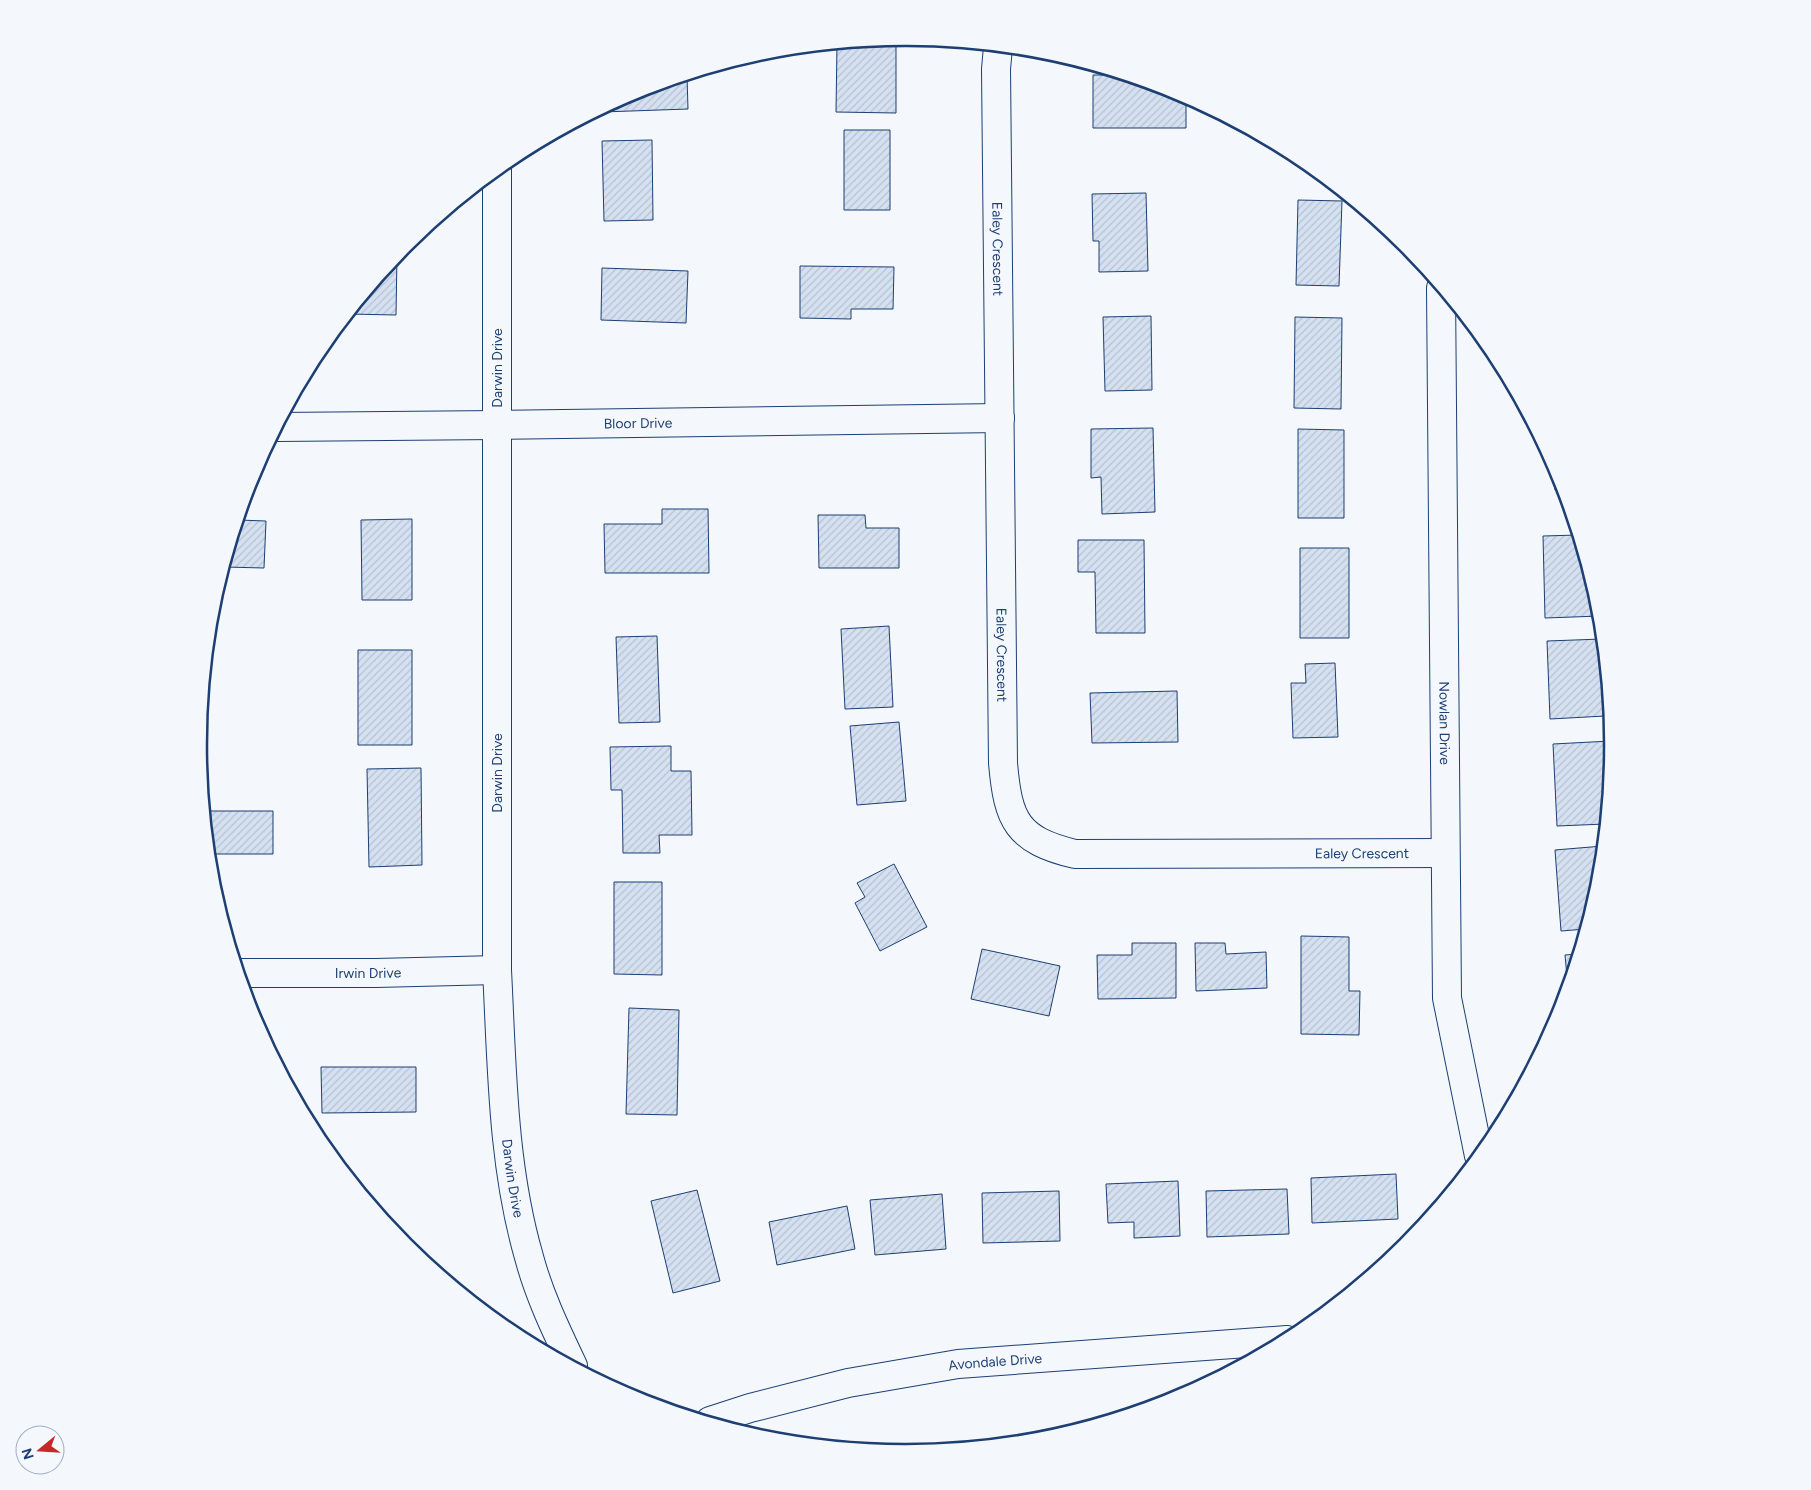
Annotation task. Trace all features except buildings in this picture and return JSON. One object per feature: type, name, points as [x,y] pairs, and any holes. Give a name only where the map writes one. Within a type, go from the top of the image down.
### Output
[{"type":"street","name":"Ealey Crescent","points":[[998,52],[996,69],[1004,763],[1005,787],[1011,810],[1021,828],[1050,848],[1075,854],[1445,853]]},
{"type":"street","name":"Darwin Drive","points":[[497,179],[497,970],[503,1091],[510,1162],[528,1256],[540,1291],[569,1357]]},
{"type":"street","name":"Nowlan Drive","points":[[1441,296],[1447,998],[1477,1146]]},
{"type":"street","name":"Bloor Drive","points":[[284,426],[497,426],[1000,418]]},
{"type":"street","name":"Irwin Drive","points":[[246,974],[376,974],[497,970]]},
{"type":"street","name":"Avondale Drive","points":[[719,1418],[750,1408],[848,1383],[958,1364],[1269,1341]]}]
